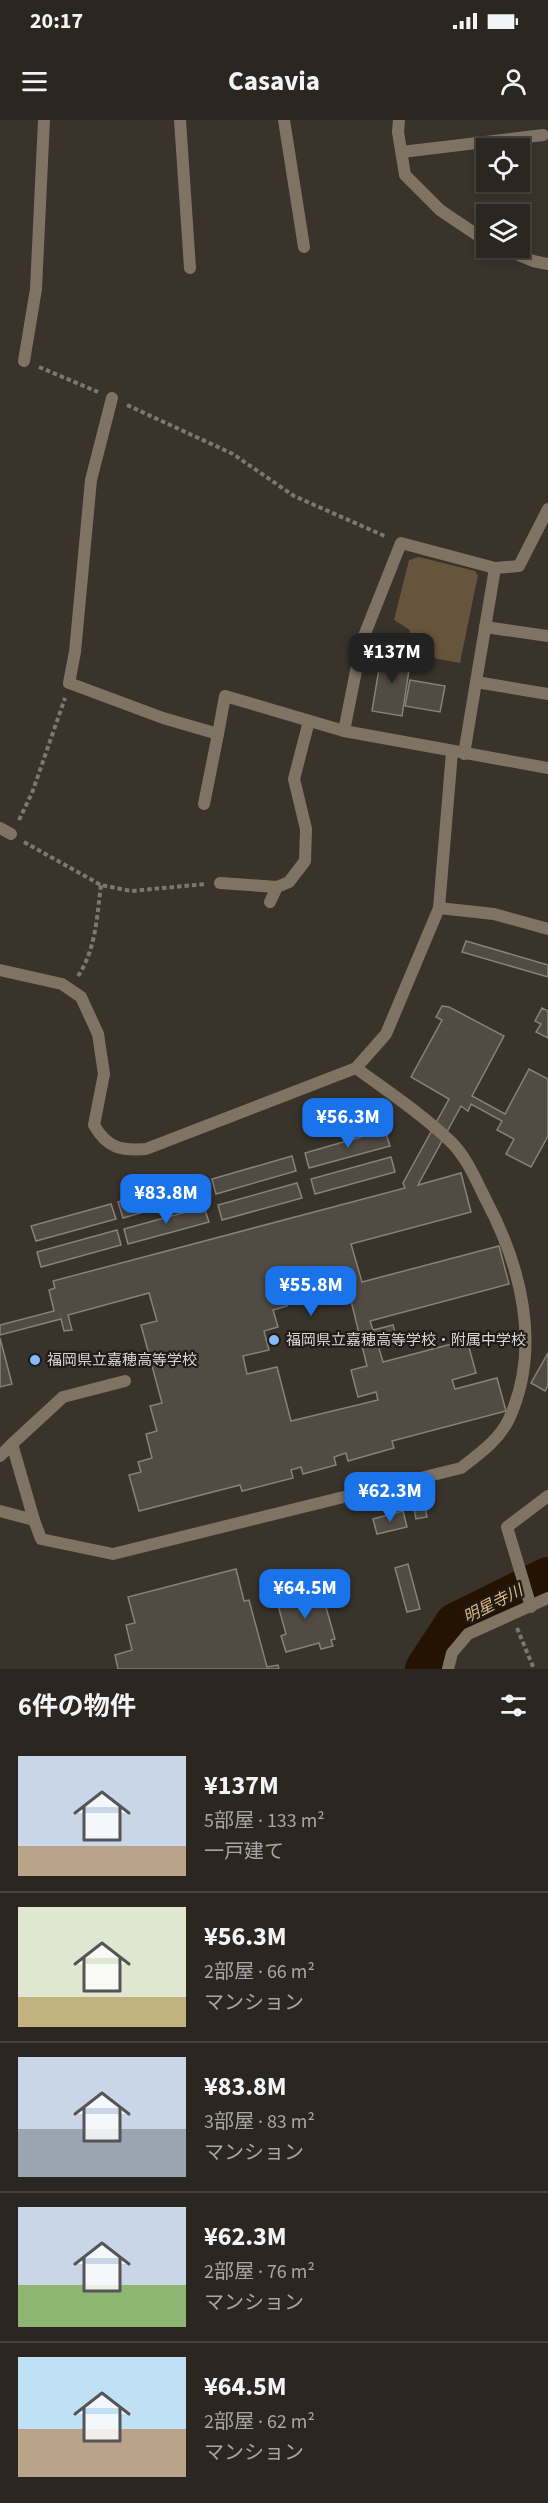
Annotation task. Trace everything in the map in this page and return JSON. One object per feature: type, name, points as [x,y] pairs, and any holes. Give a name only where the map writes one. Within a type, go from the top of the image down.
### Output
[{"type":"street","points":[[24,362],[36,289],[44,120]]},
{"type":"street","points":[[180,120],[190,268]]},
{"type":"street","points":[[284,120],[304,247]]},
{"type":"street","points":[[399,120],[398,132],[405,175],[440,210],[476,234]]},
{"type":"street","points":[[402,152],[543,135]]},
{"type":"street","points":[[526,258],[548,264]]},
{"type":"street","points":[[112,398],[91,480],[75,652],[69,683],[163,718],[218,734]]},
{"type":"street","points":[[344,731],[362,641],[401,543],[495,568],[519,566],[548,509]]},
{"type":"street","points":[[0,970],[62,984],[81,997],[98,1034],[104,1074],[94,1125],[100,1136],[111,1145],[126,1150],[146,1149],[356,1068],[386,1034],[439,908],[458,753],[476,682],[495,568]]},
{"type":"street","points":[[485,627],[548,636]]},
{"type":"street","points":[[476,682],[548,694]]},
{"type":"street","points":[[204,804],[225,696],[344,731],[548,768]]},
{"type":"street","points":[[220,883],[277,887],[289,882],[305,861],[306,829],[294,779],[309,721]]},
{"type":"street","points":[[270,902],[277,887]]},
{"type":"street","points":[[439,908],[494,914],[548,929]]},
{"type":"street","points":[[12,1444],[41,1539],[113,1554],[461,1468],[489,1447],[508,1420],[518,1390],[526,1352],[524,1316],[508,1246],[471,1172],[451,1142],[356,1068]]},
{"type":"street","points":[[0,1456],[63,1397],[125,1381]]},
{"type":"street","points":[[531,1607],[507,1527],[548,1496]]},
{"type":"street","points":[[0,1511],[34,1520]]},
{"type":"street","points":[[448,1669],[452,1653],[468,1634],[548,1598]]},
{"type":"path","points":[[24,362],[112,398],[233,454],[294,496],[401,543]]},
{"type":"path","points":[[69,683],[32,793],[6,831],[101,885],[131,891],[220,883]]},
{"type":"path","points":[[70,989],[87,964],[101,885]]},
{"type":"path","points":[[510,1616],[534,1669]]},
{"type":"shaded area","points":[[419,557],[475,571],[478,575],[460,663],[406,653],[410,630],[394,620],[409,560]]},
{"type":"building","points":[[382,651],[411,657],[402,716],[372,711]]},
{"type":"building","points":[[410,680],[445,686],[440,712],[405,706]]},
{"type":"building","points":[[466,941],[548,965],[548,977],[462,952]]},
{"type":"building","points":[[442,1006],[449,1007],[504,1036],[472,1096],[505,1114],[529,1069],[548,1079],[548,1136],[531,1167],[506,1154],[514,1139],[497,1130],[502,1121],[471,1104],[468,1111],[461,1106],[418,1185],[461,1173],[471,1212],[351,1244],[362,1282],[499,1246],[509,1284],[370,1321],[373,1330],[393,1325],[397,1340],[378,1345],[383,1362],[467,1340],[476,1373],[452,1380],[455,1389],[497,1378],[506,1411],[392,1441],[394,1448],[348,1461],[346,1453],[334,1457],[336,1465],[303,1474],[301,1467],[291,1470],[293,1478],[242,1491],[240,1485],[139,1511],[129,1475],[141,1472],[138,1462],[152,1458],[146,1434],[157,1431],[150,1406],[162,1403],[141,1325],[157,1321],[149,1293],[68,1315],[72,1330],[64,1331],[61,1319],[0,1335],[0,1325],[54,1311],[49,1290],[55,1288],[53,1281],[405,1188],[403,1183],[449,1099],[411,1077],[442,1020],[436,1017]],"holes":[[[343,1268],[367,1366],[351,1370],[358,1397],[376,1392],[378,1400],[291,1421],[277,1367],[247,1374],[243,1356],[269,1350],[264,1331],[278,1327],[273,1310],[287,1306],[281,1283]]]},
{"type":"building","points":[[542,1008],[548,1011],[548,1038],[536,1032],[541,1024],[535,1021]]},
{"type":"building","points":[[385,1130],[390,1146],[309,1168],[305,1153]]},
{"type":"building","points":[[292,1156],[296,1171],[216,1194],[212,1179]]},
{"type":"building","points":[[391,1157],[395,1172],[315,1194],[311,1179]]},
{"type":"building","points":[[199,1180],[203,1195],[123,1218],[118,1202]]},
{"type":"building","points":[[297,1183],[302,1198],[222,1220],[218,1205]]},
{"type":"building","points":[[111,1204],[116,1219],[36,1241],[31,1226]]},
{"type":"building","points":[[204,1207],[209,1222],[128,1244],[124,1229]]},
{"type":"building","points":[[117,1230],[121,1245],[41,1267],[37,1252]]},
{"type":"building","points":[[0,1338],[12,1384],[0,1387]]},
{"type":"building","points":[[548,1353],[548,1385],[545,1391],[531,1383]]},
{"type":"building","points":[[425,1507],[427,1517],[416,1519],[414,1509]]},
{"type":"building","points":[[403,1511],[407,1527],[377,1534],[373,1519]]},
{"type":"building","points":[[408,1564],[420,1609],[407,1612],[395,1568]]},
{"type":"building","points":[[236,1569],[244,1601],[249,1600],[267,1667],[278,1665],[279,1669],[118,1669],[115,1655],[132,1650],[126,1625],[135,1623],[128,1597]]},
{"type":"building","points":[[320,1586],[335,1639],[331,1640],[333,1646],[321,1649],[319,1643],[286,1652],[281,1636],[286,1634],[276,1598]]},
{"type":"waterway","name":"明星寺川","points":[[425,1669],[455,1623],[548,1577]]},
{"type":"place","name":"福岡県立嘉穂高等学校・附属中学校","points":[[274,1340]]},
{"type":"place","name":"福岡県立嘉穂高等学校","points":[[35,1360]]}]
